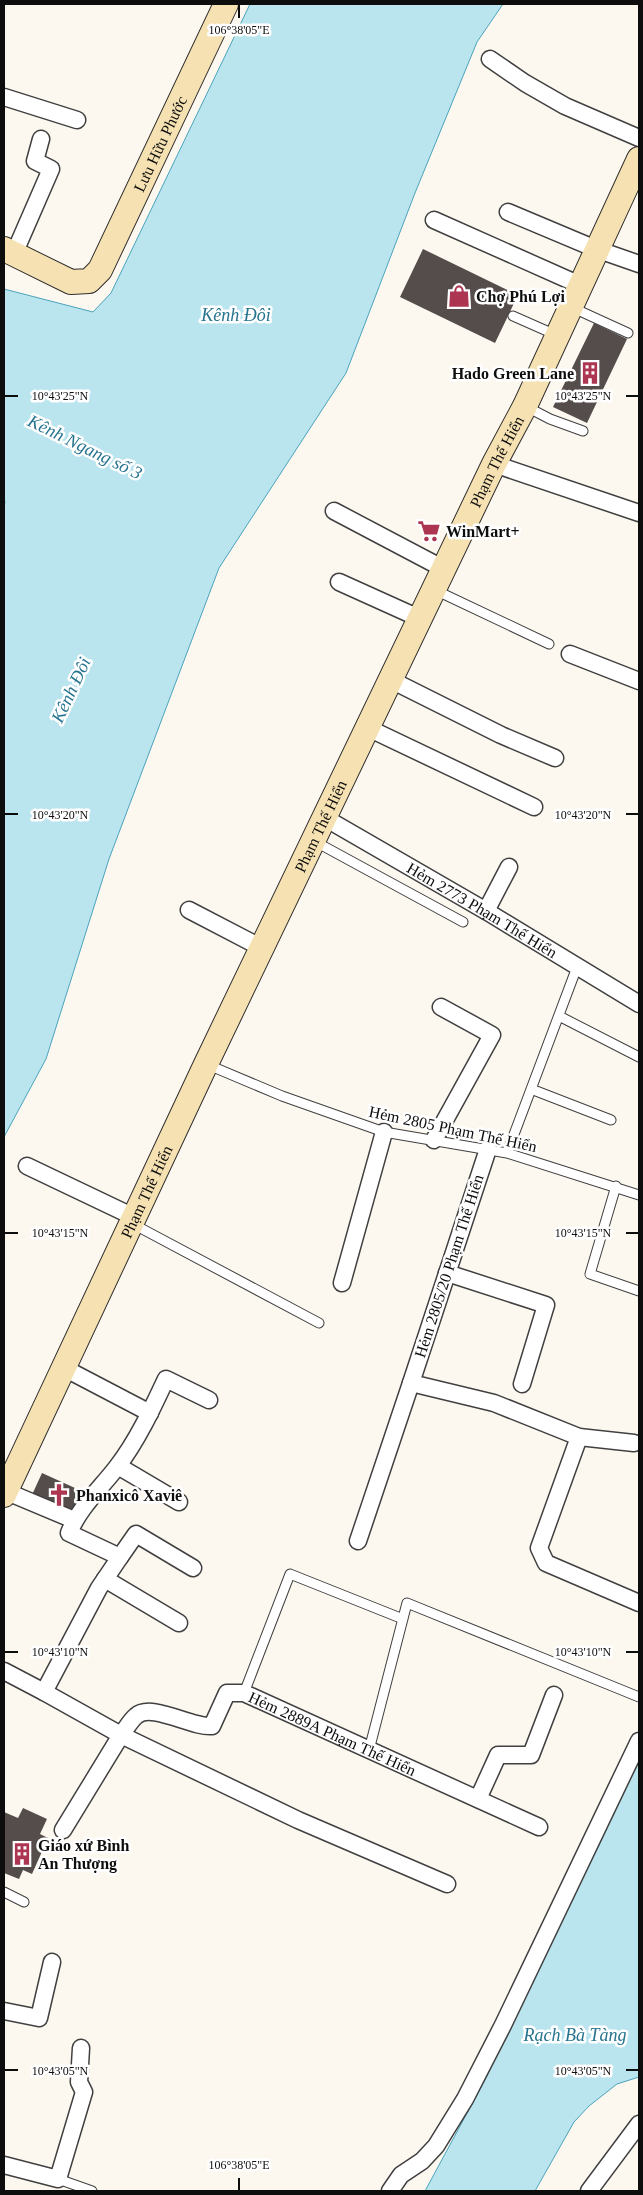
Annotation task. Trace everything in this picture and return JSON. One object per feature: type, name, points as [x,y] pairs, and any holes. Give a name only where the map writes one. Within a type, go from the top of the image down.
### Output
[{"type":"main road","name":"Lưu Hữu Phước","points":[[9,252],[71,282],[90,280],[100,270],[226,4]]},
{"type":"main road","name":"Phạm Thế Hiển","points":[[5,1493],[206,1064],[494,464],[525,406],[596,249],[639,162]]},
{"type":"street","points":[[490,59],[525,83],[565,106],[639,138]]},
{"type":"street","points":[[4,97],[77,120]]},
{"type":"street","points":[[9,252],[51,169],[35,162],[42,140]]},
{"type":"street","points":[[508,212],[596,249],[639,264]]},
{"type":"street","points":[[434,220],[580,285]]},
{"type":"street","points":[[494,464],[639,513]]},
{"type":"street","points":[[334,511],[440,579]]},
{"type":"street","points":[[339,582],[420,619]]},
{"type":"street","points":[[570,654],[639,681]]},
{"type":"street","points":[[391,680],[501,735],[555,758]]},
{"type":"street","points":[[368,728],[534,807]]},
{"type":"street","name":"Hẻm 2773 Phạm Thế Hiển","points":[[325,818],[486,911],[639,1004]]},
{"type":"street","points":[[486,911],[509,867]]},
{"type":"street","points":[[189,910],[262,948]]},
{"type":"street","points":[[434,1140],[492,1035],[441,1007]]},
{"type":"street","points":[[342,1284],[384,1132]]},
{"type":"street","name":"Hẻm 2805/20 Phạm Thế Hiển","points":[[358,1541],[488,1149]]},
{"type":"street","points":[[28,1166],[132,1220]]},
{"type":"street","points":[[447,1273],[546,1305],[522,1384]]},
{"type":"street","points":[[64,1368],[150,1413]]},
{"type":"street","points":[[120,1557],[69,1533],[74,1520],[118,1466],[150,1413],[166,1379],[209,1400]]},
{"type":"street","points":[[411,1383],[494,1403],[579,1437],[634,1444]]},
{"type":"street","points":[[579,1437],[540,1548],[546,1563],[639,1603]]},
{"type":"street","points":[[118,1466],[178,1502]]},
{"type":"street","points":[[5,1493],[74,1520]]},
{"type":"street","points":[[44,1692],[105,1579],[136,1534],[194,1568]]},
{"type":"street","points":[[105,1579],[178,1623]]},
{"type":"street","points":[[4,1672],[44,1692],[121,1736],[298,1820],[447,1884]]},
{"type":"street","name":"Hẻm 2889A Phạm Thế Hiển","points":[[121,1736],[136,1715],[148,1712],[161,1713],[203,1727],[212,1726],[227,1693],[244,1693],[539,1827]]},
{"type":"street","points":[[478,1799],[498,1755],[530,1755],[554,1695]]},
{"type":"street","points":[[63,1830],[121,1736]]},
{"type":"street","points":[[390,2191],[395,2181],[422,2161],[436,2146],[465,2099],[512,2007],[639,1741]]},
{"type":"street","points":[[4,2011],[39,2018],[52,1962]]},
{"type":"street","points":[[5,2170],[58,2179],[84,2092],[79,2082],[81,2048]]},
{"type":"street","points":[[590,2191],[639,2124]]},
{"type":"lane","points":[[570,307],[628,333]]},
{"type":"lane","points":[[513,316],[556,335]]},
{"type":"lane","points":[[525,406],[550,419],[583,431]]},
{"type":"lane","points":[[440,579],[549,644]]},
{"type":"lane","points":[[314,841],[463,922]]},
{"type":"lane","points":[[507,1153],[577,967]]},
{"type":"lane","points":[[558,1016],[639,1057]]},
{"type":"lane","name":"Hẻm 2805 Phạm Thế Hiển","points":[[206,1064],[282,1096],[384,1132],[507,1153],[616,1186],[639,1196]]},
{"type":"lane","points":[[531,1089],[611,1120]]},
{"type":"lane","points":[[616,1186],[590,1274],[639,1291]]},
{"type":"lane","points":[[132,1220],[319,1323]]},
{"type":"lane","points":[[244,1693],[290,1574],[403,1619]]},
{"type":"lane","points":[[369,1750],[408,1603],[639,1697]]},
{"type":"lane","points":[[4,1892],[24,1902]]},
{"type":"lane","points":[[58,2179],[92,2191]]},
{"type":"water","name":"Kênh Đôi","points":[[250,4],[503,4],[477,42],[415,193],[346,373],[219,568],[109,859],[46,1059],[4,1137],[4,289],[93,312],[111,293]]},
{"type":"water","name":"Rạch Bà Tàng","points":[[639,1759],[639,2077],[617,2084],[589,2106],[574,2122],[535,2191],[425,2191],[486,2078],[545,1948],[599,1845]]},
{"type":"building","name":"Chợ Phú Lợi","points":[[423,249],[518,295],[495,343],[400,297]]},
{"type":"building","name":"Hado Green Lane","points":[[594,323],[627,339],[587,423],[553,407]]},
{"type":"building","name":"Phanxicô Xaviê","points":[[42,1473],[86,1493],[75,1517],[31,1497]]},
{"type":"building","name":"Giáo xứ Bình An Thượng","points":[[23,1808],[47,1819],[40,1834],[48,1838],[32,1874],[23,1870],[19,1879],[4,1873],[4,1812],[18,1818]]},
{"type":"place","name":"Chợ Phú Lợi","points":[[459,296]]},
{"type":"place","name":"Hado Green Lane","points":[[590,373]]},
{"type":"place","name":"WinMart+","points":[[429,531]]},
{"type":"place","name":"Phanxicô Xaviê","points":[[59,1495]]},
{"type":"place","name":"Giáo xứ Bình An Thượng","points":[[22,1854]]},
{"type":"water label","name":"Kênh Ngang số 3","points":[[85,447]]}]
